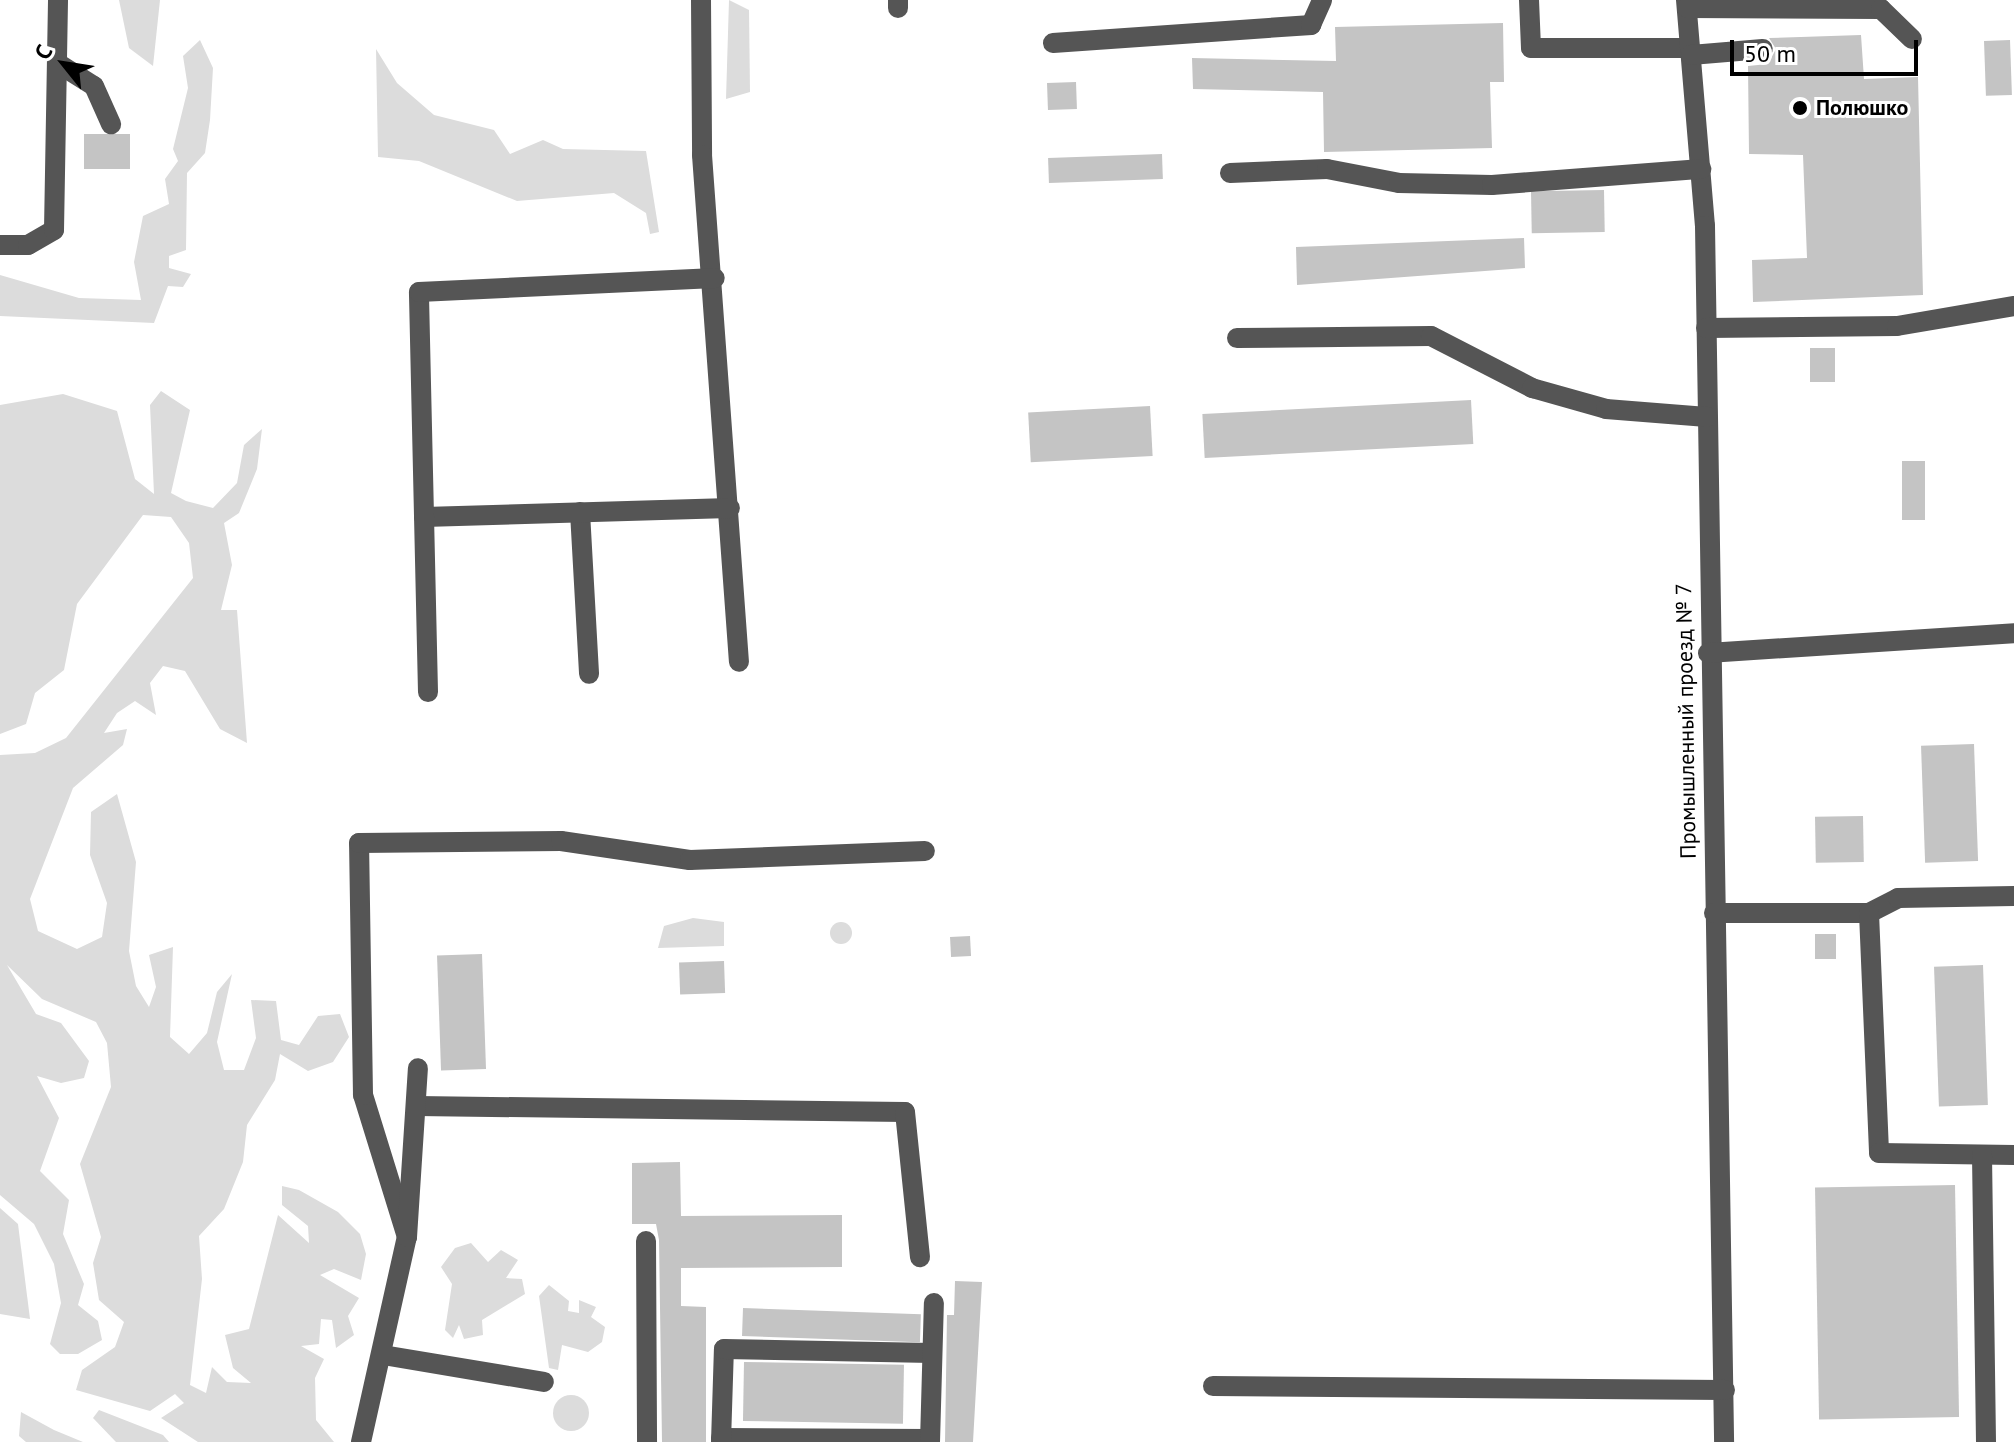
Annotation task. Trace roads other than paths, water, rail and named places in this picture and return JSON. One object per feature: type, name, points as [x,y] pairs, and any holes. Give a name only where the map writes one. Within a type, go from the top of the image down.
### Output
[{"type":"street","points":[[0,245],[28,245],[54,230],[58,0]]},
{"type":"street","points":[[701,0],[702,155],[715,278],[739,662]]},
{"type":"street","points":[[1053,43],[1311,25],[1322,0]]},
{"type":"street","points":[[1529,0],[1531,48],[1763,49]]},
{"type":"street","points":[[1686,4],[1881,9],[1912,39]]},
{"type":"street","name":"Промышленный проезд № 7","points":[[1686,4],[1701,169],[1706,328],[1708,653],[1724,1442]]},
{"type":"street","points":[[59,64],[94,86],[111,124]]},
{"type":"street","points":[[1230,173],[1327,169],[1399,183],[1492,185],[1701,169]]},
{"type":"street","points":[[428,692],[419,292],[715,278]]},
{"type":"street","points":[[1706,328],[1897,326],[2014,306]]},
{"type":"street","points":[[1237,338],[1431,336],[1532,388],[1606,409],[1707,417]]},
{"type":"street","points":[[424,517],[730,508]]},
{"type":"street","points":[[580,512],[589,674]]},
{"type":"street","points":[[1708,653],[2014,633]]},
{"type":"street","points":[[407,1237],[363,1095],[359,843],[561,841],[690,860],[925,851]]},
{"type":"street","points":[[1714,913],[1869,913],[1898,898],[2014,896]]},
{"type":"street","points":[[1869,913],[1879,1153],[2014,1155]]},
{"type":"street","points":[[361,1442],[383,1355],[407,1237],[418,1068]]},
{"type":"street","points":[[417,1106],[905,1112],[920,1257]]},
{"type":"street","points":[[1982,1155],[1986,1442]]},
{"type":"street","points":[[646,1241],[647,1442]]},
{"type":"street","points":[[932,1353],[724,1349],[721,1440],[930,1440],[934,1303]]},
{"type":"street","points":[[383,1355],[544,1382]]},
{"type":"street","points":[[1213,1386],[1725,1390]]},
{"type":"place","name":"Полюшко","points":[[1800,108]]}]
